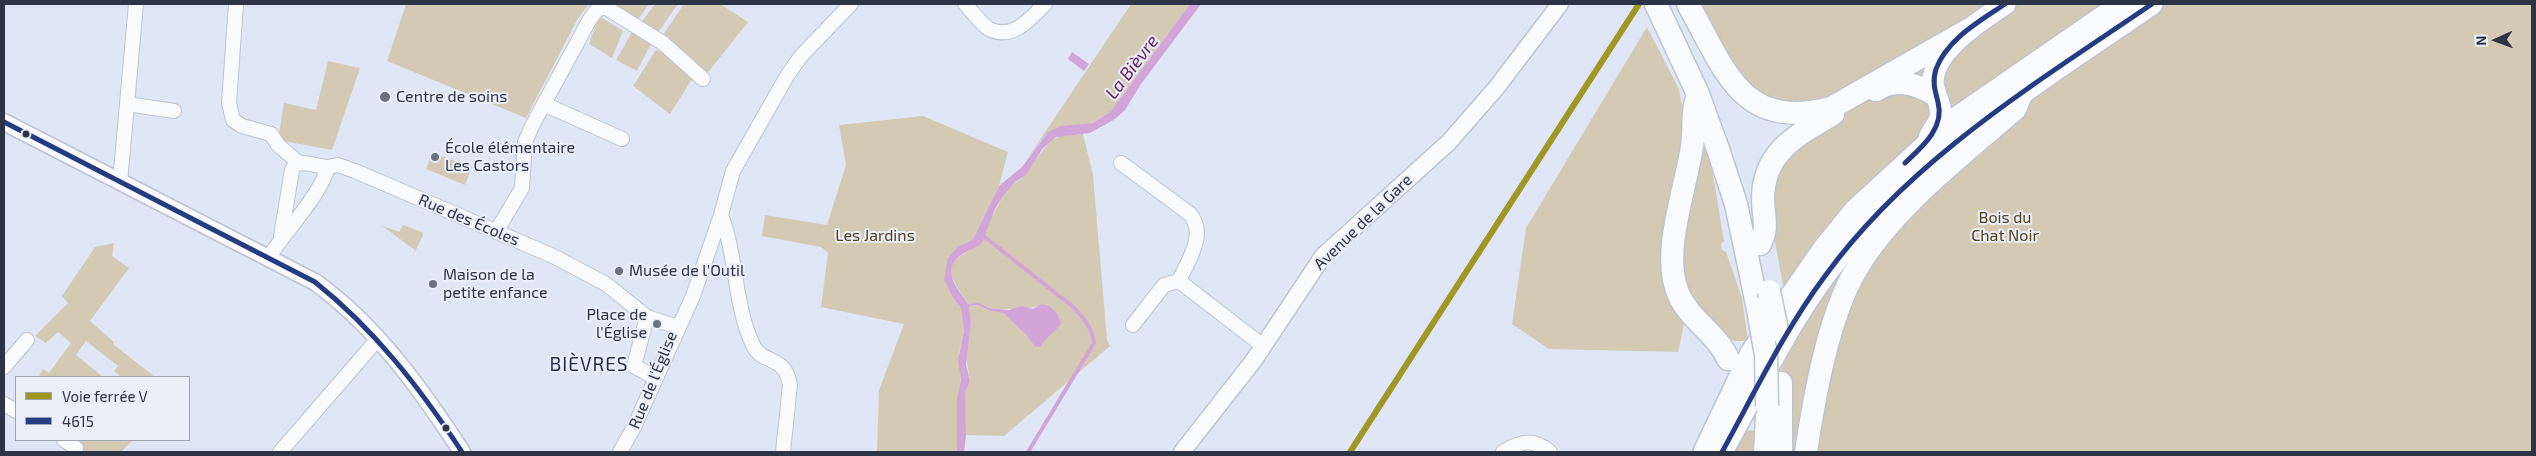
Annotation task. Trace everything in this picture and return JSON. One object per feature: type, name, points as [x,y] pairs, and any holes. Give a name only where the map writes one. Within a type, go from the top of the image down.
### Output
[{"type":"highway","points":[[1674,7],[1734,86],[1760,106],[1794,114],[1810,113],[1831,108],[1968,30]]},
{"type":"highway","points":[[1674,7],[1698,94],[1736,204],[1764,300],[1778,336],[1781,383],[1781,452]]},
{"type":"highway","points":[[1674,7],[1701,64],[1735,151],[1760,244],[1766,355],[1767,406],[1765,452]]},
{"type":"highway","points":[[1760,244],[1767,231],[1762,198],[1764,180],[1772,160],[1785,144],[1886,84],[1914,84],[1934,94]]},
{"type":"highway","points":[[1806,452],[1831,333],[1842,297],[1855,271],[1891,222],[2015,109],[2022,93]]},
{"type":"highway","points":[[1698,94],[1692,110],[1693,143],[1672,262],[1677,292],[1683,304],[1700,326],[1720,344],[1728,359]]},
{"type":"main road","points":[[1928,141],[1940,117],[1939,104],[1934,94],[1933,79],[1940,59],[1968,30],[2005,4]]},
{"type":"main road","points":[[1722,452],[1789,330],[1842,253],[1874,216],[1959,137],[2152,4]]},
{"type":"main road","points":[[2114,30],[2116,5]]},
{"type":"main road","points":[[1704,452],[1722,412],[1759,341],[1824,248],[1855,210],[1953,120],[2116,5]]},
{"type":"main road","points":[[1722,412],[1722,398],[1728,375],[1728,359]]},
{"type":"street","points":[[120,182],[136,4]]},
{"type":"street","points":[[236,4],[230,112],[233,120],[242,126],[271,134],[278,145],[299,163],[292,170],[282,236]]},
{"type":"street","points":[[678,327],[693,296],[721,215],[733,171],[787,76],[801,56],[851,4]]},
{"type":"street","points":[[965,4],[989,29],[1008,32],[1022,27],[1045,4]]},
{"type":"street","name":"Avenue de la Gare","points":[[1182,452],[1263,346],[1323,256],[1450,142],[1497,87],[1560,4]]},
{"type":"street","points":[[496,232],[522,188],[525,142],[596,11],[606,5],[663,43],[703,79]]},
{"type":"street","points":[[127,104],[174,111]]},
{"type":"street","points":[[544,104],[622,138]]},
{"type":"street","points":[[4,122],[269,257],[328,291],[377,340],[416,383],[462,452]]},
{"type":"street","name":"Rue des Écoles","points":[[299,163],[333,166],[355,171],[553,256],[606,284]]},
{"type":"street","points":[[1121,163],[1190,214],[1196,222],[1197,238],[1180,281]]},
{"type":"street","points":[[269,257],[333,166]]},
{"type":"street","points":[[721,215],[727,228],[738,293],[753,346],[785,368],[788,375],[790,385],[783,452]]},
{"type":"street","points":[[1180,281],[1263,346]]},
{"type":"street","points":[[1133,325],[1164,285],[1180,281]]},
{"type":"street","name":"Rue de l'Église","points":[[606,284],[647,317],[678,327],[634,427],[620,452]]},
{"type":"street","points":[[647,317],[634,366],[656,378]]},
{"type":"street","points":[[4,367],[27,340]]},
{"type":"street","points":[[280,452],[377,340]]},
{"type":"street","points":[[1728,359],[1747,344],[1759,341]]},
{"type":"street","points":[[4,404],[15,410]]},
{"type":"street","points":[[66,441],[76,448]]},
{"type":"street","points":[[1503,452],[1518,443],[1527,442],[1536,443],[1550,452]]},
{"type":"green space","points":[[406,4],[589,4],[577,20],[526,118],[387,61]]},
{"type":"green space","points":[[615,4],[649,4],[637,21],[613,7]]},
{"type":"green space","points":[[655,4],[678,4],[659,31],[641,23]]},
{"type":"green space","points":[[684,4],[720,4],[748,22],[706,75],[663,35]]},
{"type":"green space","points":[[1131,4],[1190,4],[1111,111],[1093,123],[1055,128],[1043,138],[1025,162]]},
{"type":"green space","name":"Bois du Chat Noir","points":[[1695,4],[2532,4],[2532,452],[1725,452],[1734,429],[1756,431],[1793,341],[1774,236],[1769,181],[1795,141],[1792,109],[1739,84]]},
{"type":"green space","points":[[599,16],[623,31],[612,58],[589,44]]},
{"type":"green space","points":[[1647,27],[1679,89],[1685,122],[1660,261],[1684,324],[1678,352],[1549,349],[1512,324],[1526,228]]},
{"type":"green space","points":[[632,32],[651,44],[637,71],[616,60]]},
{"type":"green space","points":[[656,50],[663,53],[692,79],[670,114],[633,86]]},
{"type":"green space","points":[[328,61],[360,68],[332,150],[278,140],[284,103],[316,110]]},
{"type":"green space","name":"Les Jardins","points":[[923,116],[1008,152],[999,186],[973,239],[962,245],[944,279],[951,295],[961,308],[964,331],[959,353],[961,384],[957,398],[957,452],[877,452],[879,390],[904,324],[821,307],[828,253],[821,247],[762,236],[765,215],[827,225],[846,165],[839,125]]},
{"type":"green space","points":[[1083,134],[1093,175],[1107,340],[1110,346],[1004,436],[966,435],[965,393],[970,381],[966,356],[971,322],[969,306],[977,305],[991,311],[1003,313],[1027,336],[1035,347],[1040,346],[1046,336],[1053,332],[1042,305],[1002,309],[977,304],[968,304],[953,279],[952,266],[963,254],[975,248],[1008,188],[1022,178],[1050,141],[1063,135]]},
{"type":"green space","points":[[1705,144],[1713,175],[1724,241],[1721,244],[1722,250],[1726,252],[1742,298],[1748,341],[1734,341],[1718,331],[1690,301],[1681,258]]},
{"type":"green space","points":[[432,153],[472,167],[465,185],[426,169]]},
{"type":"green space","points":[[403,225],[422,232],[423,235],[412,258],[415,250],[382,226],[399,232]]},
{"type":"green space","points":[[114,243],[112,256],[129,268],[90,321],[114,342],[113,344],[154,376],[118,376],[114,371],[118,366],[86,341],[76,355],[102,376],[39,375],[43,369],[49,373],[71,343],[58,332],[46,343],[35,336],[68,303],[62,296],[95,247]]},
{"type":"green space","points":[[74,441],[132,441],[121,452],[77,452]]},
{"type":"shaded area","points":[[1190,4],[1201,4],[1141,84],[1125,110],[1115,119],[1090,133],[1056,137],[1043,148],[1026,175],[1015,182],[1003,196],[995,209],[982,243],[961,255],[955,261],[951,273],[953,280],[968,304],[978,303],[989,308],[1009,310],[1022,306],[1033,309],[1042,304],[1049,306],[1057,313],[1061,323],[1040,347],[1035,347],[1027,336],[1003,313],[991,311],[977,305],[969,306],[971,322],[966,364],[970,381],[965,393],[966,435],[964,452],[957,452],[957,398],[961,380],[958,360],[964,331],[961,308],[951,295],[944,279],[948,258],[958,247],[973,239],[999,186],[1022,167],[1048,132],[1060,126],[1093,123],[1111,111]]},
{"type":"shaded area","points":[[1072,52],[1089,64],[1084,71],[1068,59]]},
{"type":"waterway","name":"La Bièvre","points":[[981,234],[1072,306],[1080,314],[1093,337],[1094,343],[1028,452]]},
{"type":"rail line","name":"V","points":[[1350,452],[1639,4]]},
{"type":"transit line","name":"4615","points":[[1905,163],[1925,144],[1935,129],[1939,111],[1934,78],[1941,58],[1965,32],[2005,4]]},
{"type":"transit line","name":"4615","points":[[1722,452],[1796,318],[1825,276],[1858,234],[1895,196],[1976,126],[2152,4]]},
{"type":"transit line","name":"4615","points":[[4,122],[315,282],[337,300],[377,340],[430,405],[462,452]]},
{"type":"place","name":"Centre de soins","points":[[385,97]]},
{"type":"place","name":"École élémentaire Les Castors","points":[[435,157]]},
{"type":"place","name":"Musée de l'Outil","points":[[619,271]]},
{"type":"place","name":"Maison de la petite enfance","points":[[433,284]]},
{"type":"place","name":"Place de l'Église","points":[[657,324]]},
{"type":"district","name":"BIÈVRES","points":[[589,365]]}]
